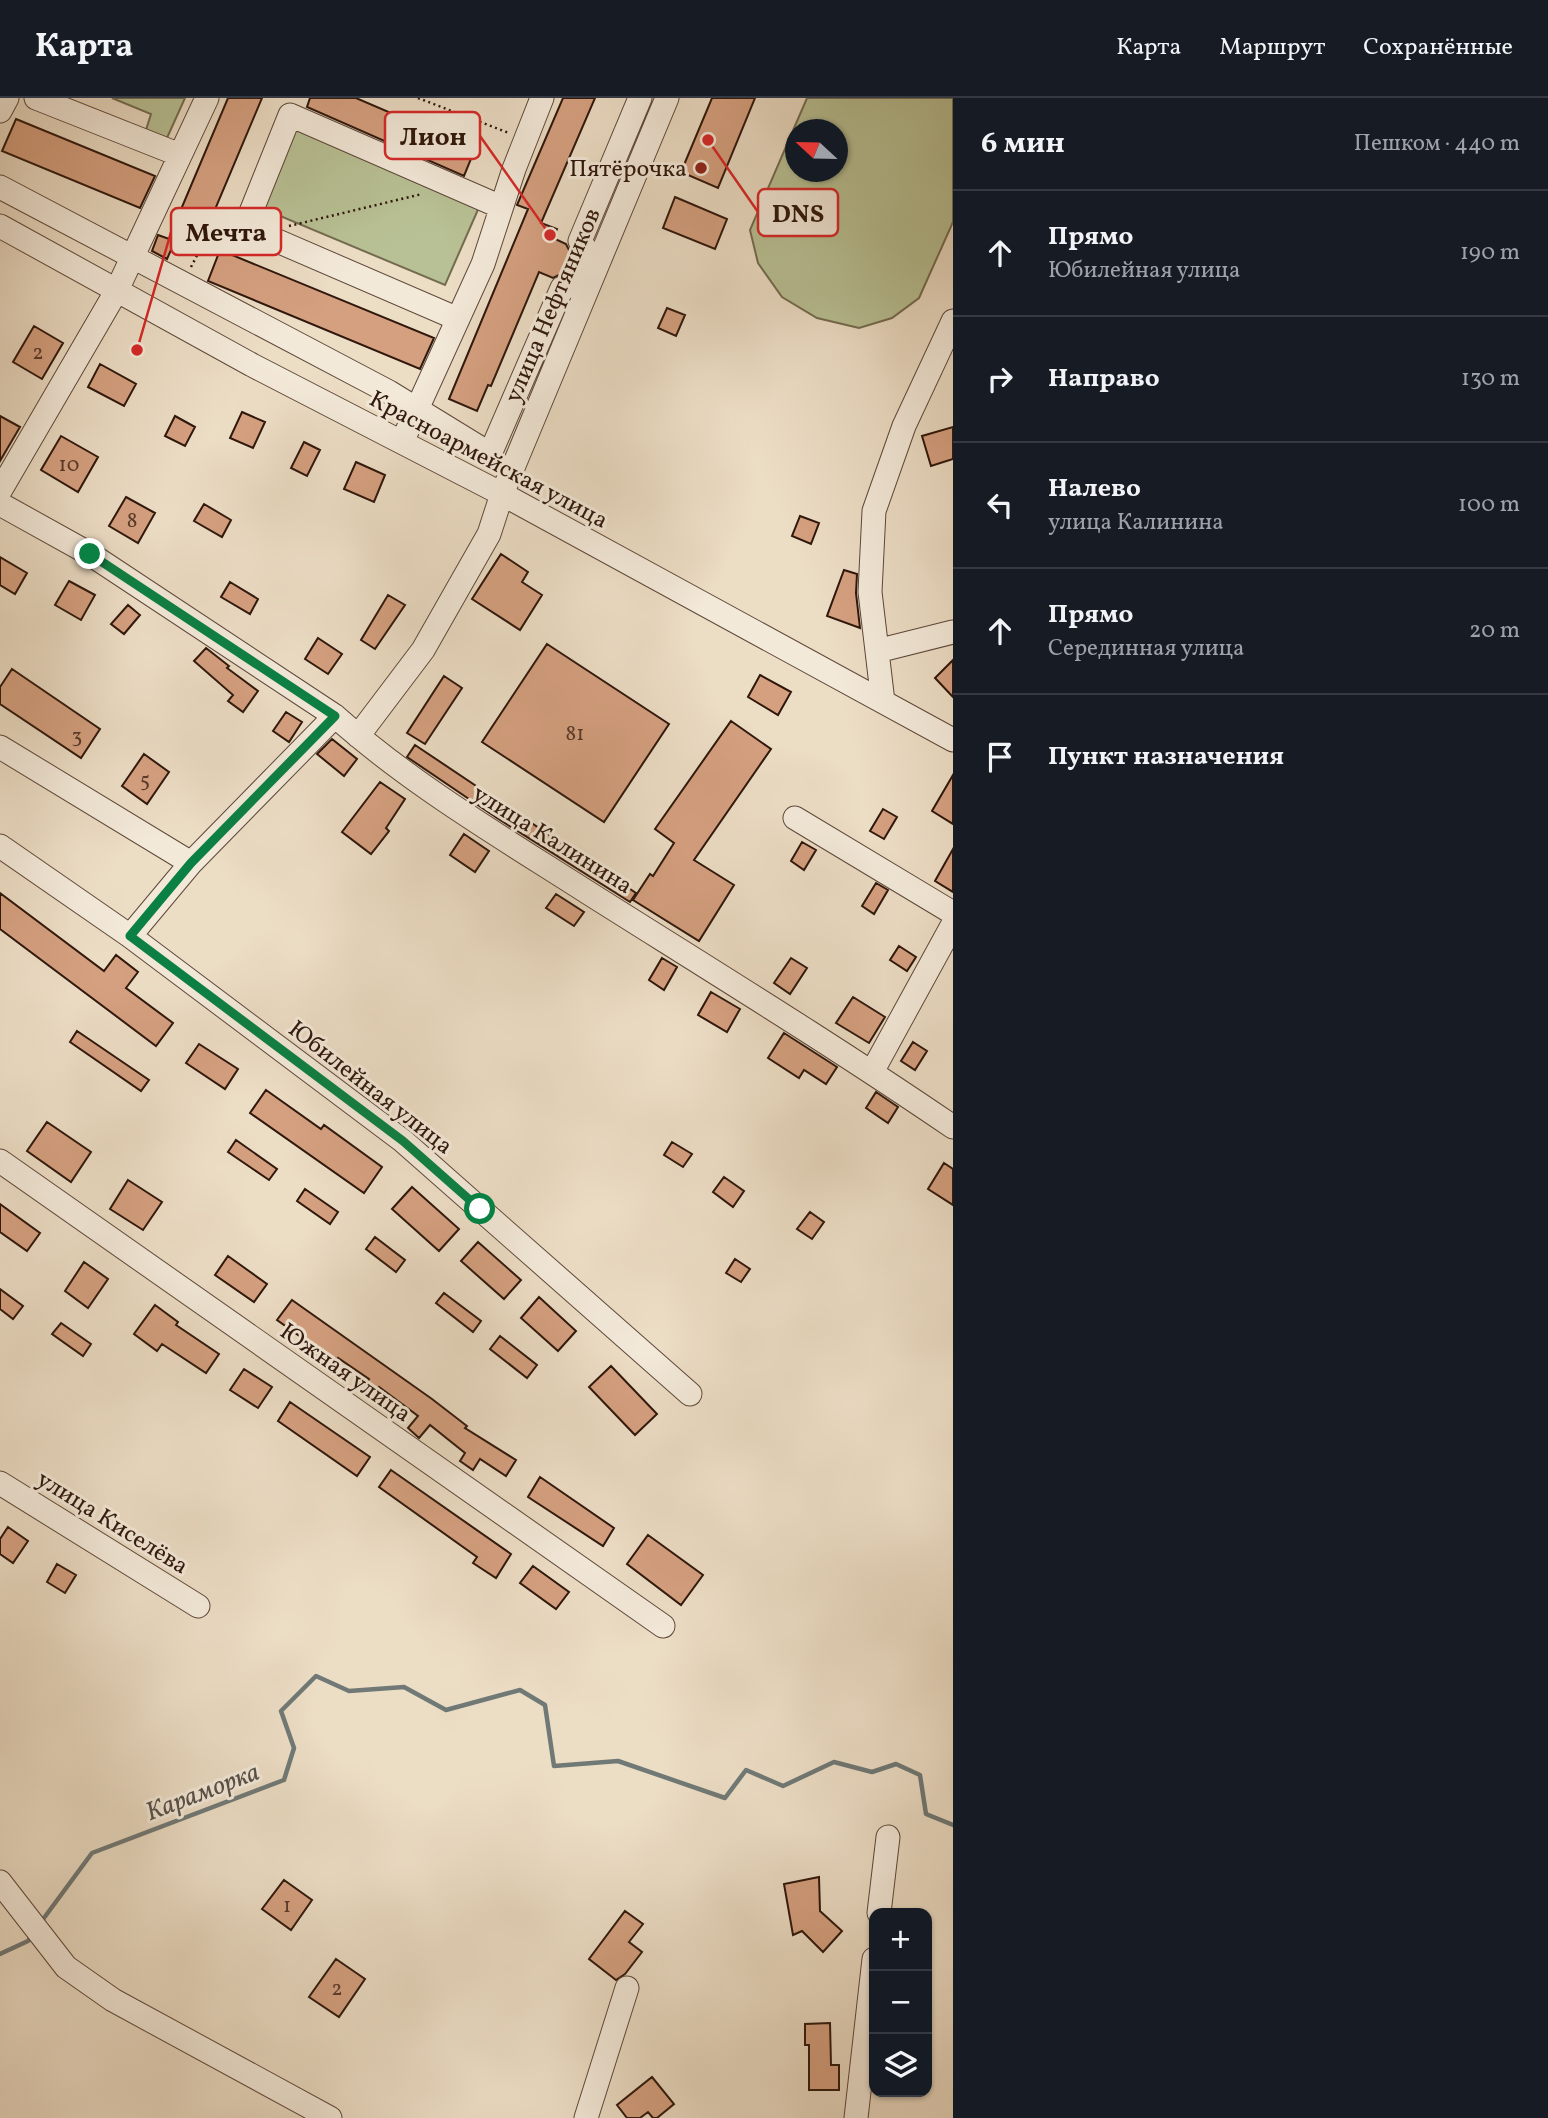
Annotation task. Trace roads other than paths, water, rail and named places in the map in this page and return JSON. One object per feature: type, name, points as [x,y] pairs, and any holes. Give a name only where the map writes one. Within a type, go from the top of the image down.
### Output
[{"type":"street","points":[[0,111],[7,98]]},
{"type":"street","points":[[36,98],[180,155]]},
{"type":"street","points":[[0,491],[117,290],[207,98]]},
{"type":"street","points":[[402,442],[483,264],[525,139],[542,98]]},
{"type":"street","points":[[0,187],[417,410],[490,454],[562,288],[571,286],[586,250],[580,242],[640,98]]},
{"type":"street","name":"улица Нефтяников","points":[[358,736],[424,650],[489,534],[502,494],[667,98]]},
{"type":"street","points":[[458,319],[252,230],[293,106],[501,207]]},
{"type":"street","name":"Красноармейская улица","points":[[0,226],[253,365],[502,494],[953,740]]},
{"type":"street","points":[[883,702],[870,592],[874,511],[904,426],[953,321]]},
{"type":"street","name":"улица Калинина","points":[[0,505],[90,554],[134,582],[335,716],[458,810],[872,1072],[953,1127]]},
{"type":"street","points":[[877,651],[953,632]]},
{"type":"street","points":[[130,936],[191,863],[335,716]]},
{"type":"street","points":[[0,747],[191,863]]},
{"type":"street","points":[[795,818],[953,913]]},
{"type":"street","name":"Юбилейная улица","points":[[0,846],[130,936],[403,1141],[690,1394]]},
{"type":"street","points":[[872,1072],[953,924]]},
{"type":"street","name":"Южная улица","points":[[0,1161],[663,1626]]},
{"type":"street","name":"улица Киселёва","points":[[0,1483],[198,1606]]},
{"type":"street","points":[[881,1908],[888,1837]]},
{"type":"street","points":[[4,1887],[66,1967],[113,2000],[330,2118]]},
{"type":"street","points":[[856,2118],[873,1971]]},
{"type":"street","points":[[586,2118],[627,1988]]},
{"type":"waterway","name":"Караморка","points":[[41,1922],[92,1853],[284,1780],[294,1748],[281,1711],[316,1676],[349,1691],[404,1687],[446,1710],[520,1690],[545,1705],[554,1766],[618,1761],[725,1798],[746,1770],[783,1786],[834,1762],[872,1772],[896,1764],[920,1775],[926,1814],[953,1825]]},
{"type":"waterway","name":"Караморка","points":[[0,1954],[28,1941],[32,1935]]},
{"type":"place","name":"DNS","points":[[708,140]]},
{"type":"place","name":"Пятёрочка","points":[[701,168]]},
{"type":"place","name":"Лион","points":[[550,235]]},
{"type":"place","name":"Мечта","points":[[137,350]]}]
